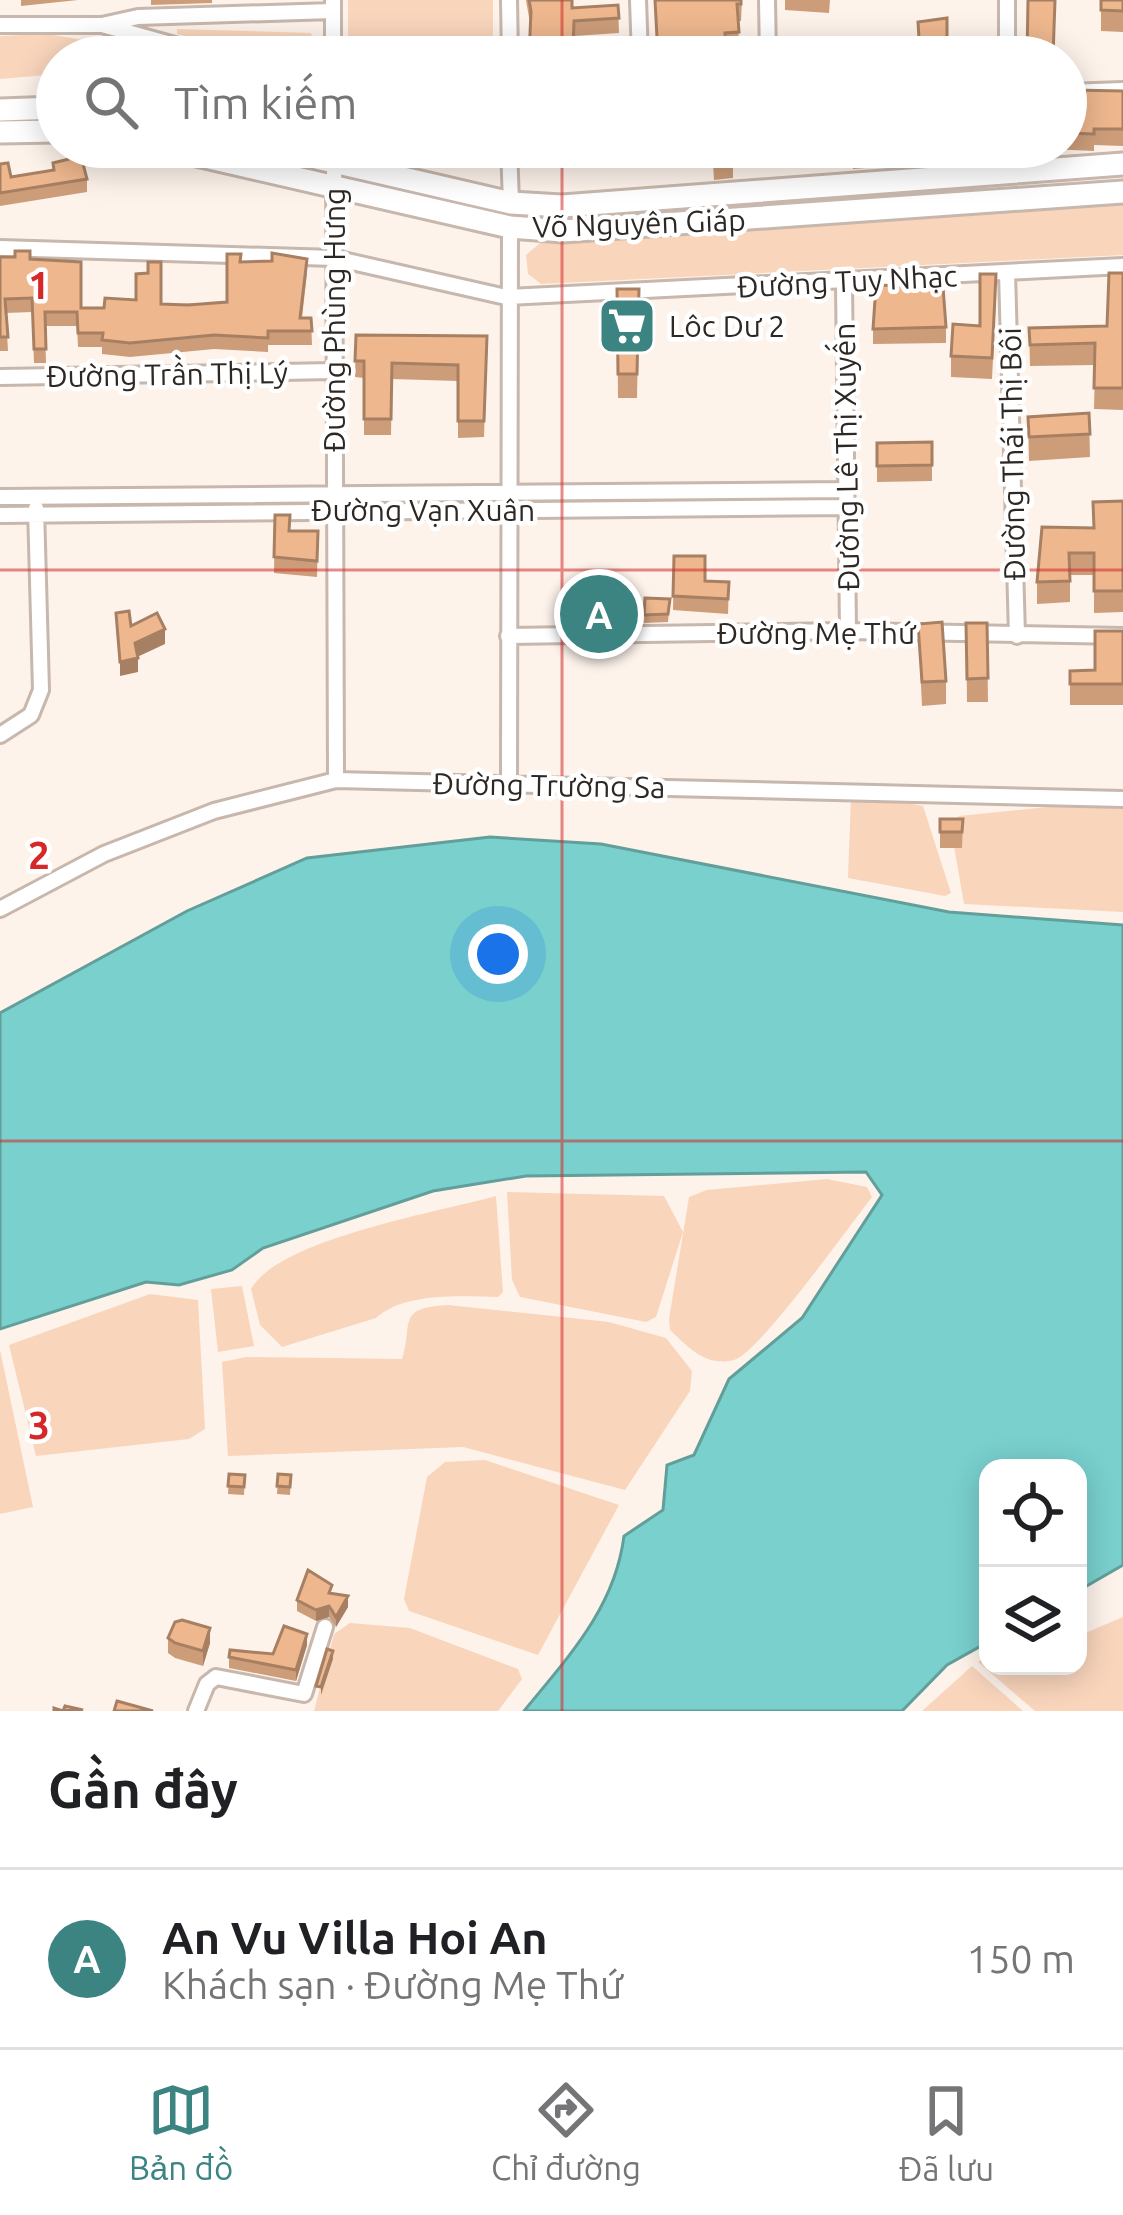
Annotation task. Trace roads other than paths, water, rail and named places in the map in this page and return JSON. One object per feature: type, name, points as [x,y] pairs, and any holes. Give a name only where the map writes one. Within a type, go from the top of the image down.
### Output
[{"type":"main road","points":[[0,110],[36,109]]},
{"type":"main road","points":[[0,132],[36,131]]},
{"type":"main road","name":"Võ Nguyên Giáp","points":[[1087,167],[1123,164]]},
{"type":"main road","name":"Võ Nguyên Giáp","points":[[251,168],[510,227],[621,229],[1123,192]]},
{"type":"main road","name":"Võ Nguyên Giáp","points":[[382,168],[511,203],[628,203],[1072,168]]},
{"type":"main road","points":[[510,227],[511,203]]},
{"type":"street","points":[[509,0],[510,36]]},
{"type":"street","points":[[638,0],[639,36]]},
{"type":"street","points":[[767,0],[767,36]]},
{"type":"street","points":[[1007,0],[1007,36]]},
{"type":"street","points":[[102,26],[138,17],[333,6]]},
{"type":"street","points":[[0,25],[102,26],[139,36]]},
{"type":"street","points":[[1087,91],[1123,90]]},
{"type":"street","name":"Đường Phùng Hưng","points":[[334,168],[336,780]]},
{"type":"street","points":[[510,168],[511,203]]},
{"type":"street","points":[[508,784],[511,490],[506,297],[510,227]]},
{"type":"street","name":"Đường Tuy Nhạc","points":[[0,248],[334,258],[506,297],[1123,266]]},
{"type":"street","name":"Đường Thái Thị Bôi","points":[[1007,272],[1017,636]]},
{"type":"street","name":"Đường Lê Thị Xuyến","points":[[844,283],[848,631]]},
{"type":"street","name":"Đường Trần Thị Lý","points":[[0,377],[334,371]]},
{"type":"street","name":"Đường Vạn Xuân","points":[[0,497],[335,490],[845,490]]},
{"type":"street","points":[[0,735],[31,716],[41,690],[35,497]]},
{"type":"street","name":"Đường Vạn Xuân","points":[[0,515],[846,507]]},
{"type":"street","name":"Đường Mẹ Thứ","points":[[508,636],[848,631],[1123,636]]},
{"type":"street","name":"Đường Trường Sa","points":[[0,908],[104,854],[214,811],[336,780],[1123,799]]},
{"type":"street","points":[[196,1711],[207,1684],[217,1677],[304,1694],[325,1627]]},
{"type":"water","points":[[490,837],[601,844],[949,912],[1123,925],[1123,1565],[1087,1586],[1087,1459],[979,1459],[979,1647],[947,1665],[902,1711],[524,1711],[600,1609],[624,1536],[663,1510],[667,1465],[694,1455],[729,1379],[802,1318],[882,1195],[866,1172],[526,1176],[433,1191],[263,1248],[232,1270],[179,1285],[146,1282],[0,1329],[0,1013],[187,911],[307,858]]},
{"type":"place","name":"Lôc Dư 2","points":[[627,326]]},
{"type":"place","name":"An Vu Villa Hoi An","points":[[599,614]]}]
